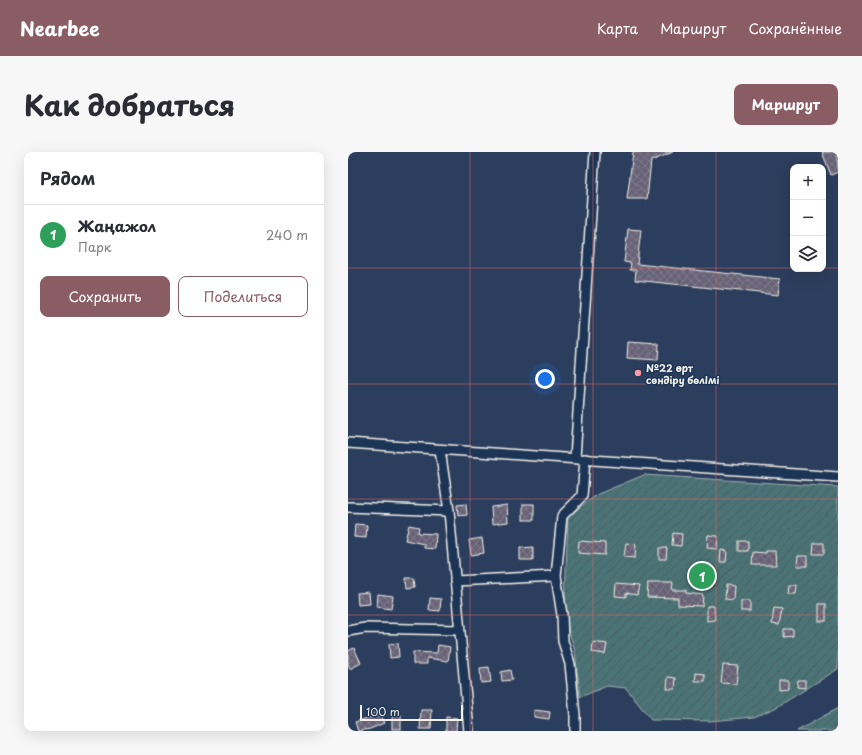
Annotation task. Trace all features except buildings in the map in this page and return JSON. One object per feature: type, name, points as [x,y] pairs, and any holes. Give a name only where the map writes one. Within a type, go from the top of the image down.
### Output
[{"type":"street","points":[[575,458],[595,152]]},
{"type":"street","points":[[348,443],[838,477]]},
{"type":"street","points":[[440,450],[449,511],[469,731]]},
{"type":"street","points":[[575,731],[570,664],[562,641],[562,615],[556,576],[562,516],[582,496],[585,459]]},
{"type":"street","points":[[348,507],[449,511]]},
{"type":"street","points":[[455,581],[556,576]]},
{"type":"street","points":[[348,631],[365,628],[459,630]]},
{"type":"green space","points":[[644,475],[838,487],[838,669],[777,707],[754,717],[710,721],[651,720],[626,688],[607,686],[580,697],[575,651],[568,629],[565,599],[568,516],[598,494]]},
{"type":"green space","points":[[838,708],[838,731],[797,731]]},
{"type":"place","name":"№22 өрт сөндіру бөлімі","points":[[638,373]]},
{"type":"place","name":"Жаңажол","points":[[702,576]]}]
